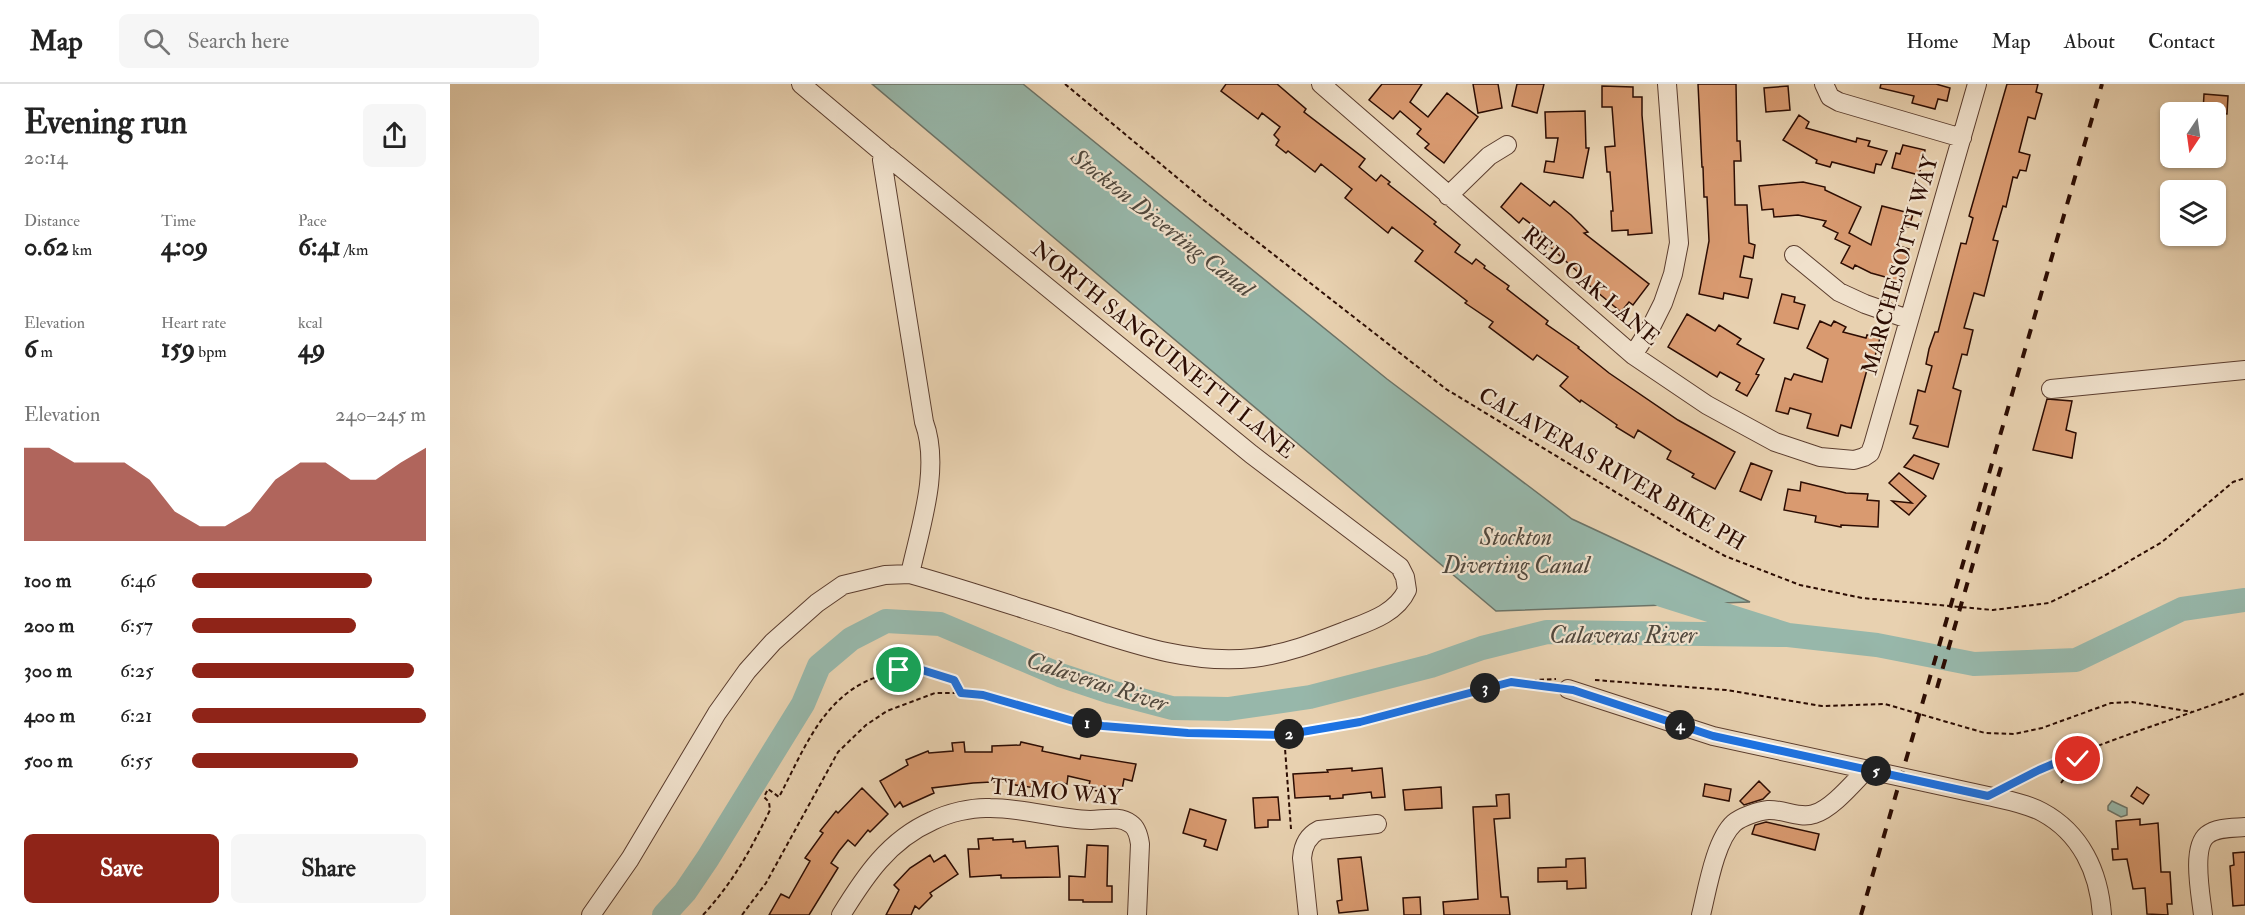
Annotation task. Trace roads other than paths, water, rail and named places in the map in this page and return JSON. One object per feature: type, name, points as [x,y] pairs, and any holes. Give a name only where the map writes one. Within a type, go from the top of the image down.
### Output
[{"type":"street","name":"NORTH SANGUINETTI LANE","points":[[801,84],[883,155],[1251,454],[1400,567],[1407,590],[1403,598],[1392,609],[1372,620],[1306,647],[1279,654],[1229,659],[1186,656],[1143,647],[910,574]]},
{"type":"street","points":[[1633,356],[1663,303],[1673,274],[1679,243],[1667,84]]},
{"type":"street","points":[[1824,84],[1830,97],[1839,102],[1962,138]]},
{"type":"street","name":"MARCHESOTTI WAY","points":[[1864,457],[1870,453],[1873,445],[1977,84]]},
{"type":"street","name":"RED OAK LANE","points":[[1333,88],[1448,196],[1633,356],[1707,405],[1775,442],[1820,457],[1854,460],[1864,457]]},
{"type":"street","points":[[1448,196],[1489,156],[1507,145]]},
{"type":"street","points":[[591,915],[630,859],[717,713],[747,671],[773,642],[817,603],[843,585],[885,575],[910,574],[924,513],[930,446],[924,422],[896,240],[885,186],[883,155]]},
{"type":"street","points":[[1794,255],[1839,291],[1865,304],[1908,319]]},
{"type":"street","points":[[2051,389],[2245,370]]},
{"type":"street","points":[[1565,684],[1713,736],[2022,804],[2049,817],[2072,836],[2092,866],[2098,883],[2103,915]]},
{"type":"street","points":[[1701,915],[1722,841],[1734,823],[1767,810],[1798,815],[1822,811],[1868,769]]},
{"type":"street","name":"TIAMO WAY","points":[[841,915],[875,863],[900,839],[932,821],[952,814],[989,808],[1075,819],[1116,818],[1131,824],[1138,833],[1140,844],[1137,915]]},
{"type":"street","points":[[1308,915],[1302,858],[1303,849],[1312,833],[1319,830],[1377,824]]},
{"type":"street","points":[[2203,915],[2198,860],[2200,847],[2206,836],[2219,830],[2245,827]]},
{"type":"water","name":"Stockton Diverting Canal","points":[[872,84],[1023,84],[1387,379],[1572,519],[1750,602],[1496,611]]},
{"type":"water","points":[[2112,801],[2127,808],[2127,815],[2121,817],[2108,810]]},
{"type":"waterway","name":"Calaveras River","points":[[1662,595],[1788,635],[1877,645],[1974,664],[2076,660],[2182,609],[2245,600]]},
{"type":"waterway","name":"Calaveras River","points":[[664,915],[685,892],[708,858],[803,704],[819,666],[851,639],[886,621],[940,624],[1060,675],[1111,692],[1172,708],[1228,709],[1310,697],[1431,666],[1482,648],[1547,632],[1788,635]]},
{"type":"railway","points":[[1861,915],[2102,84]]},
{"type":"railway","points":[[1937,688],[2003,460]]}]
